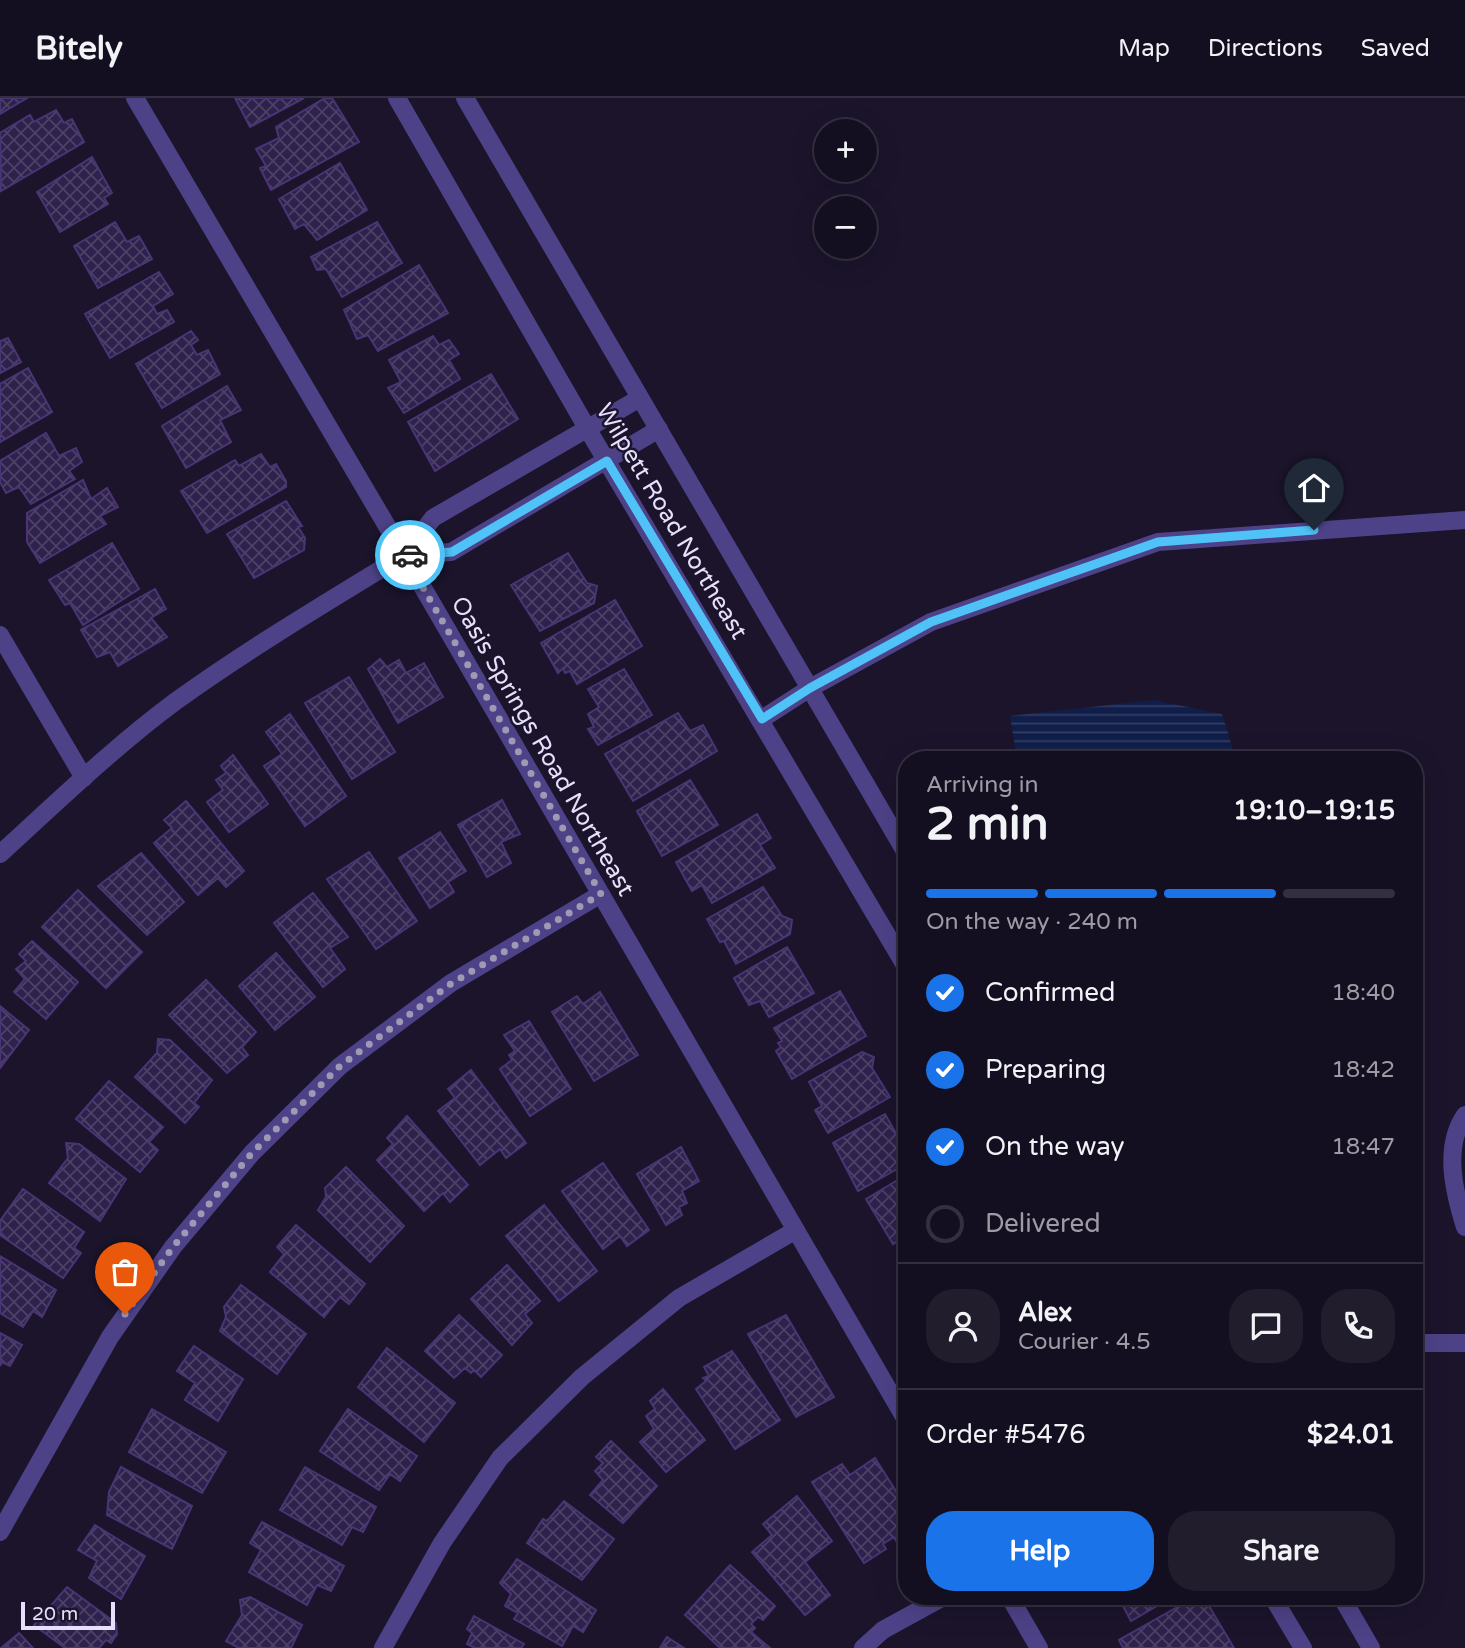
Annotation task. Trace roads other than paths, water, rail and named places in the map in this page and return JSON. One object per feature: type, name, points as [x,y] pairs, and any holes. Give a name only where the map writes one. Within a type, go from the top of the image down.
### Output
[{"type":"street","name":"Oasis Springs Road Northeast","points":[[135,98],[404,555],[898,1406]]},
{"type":"street","name":"Wilpett Road Northeast","points":[[397,98],[587,428],[762,719],[898,953]]},
{"type":"street","name":"Wilpett Road Northeast","points":[[465,98],[898,839]]},
{"type":"street","points":[[0,855],[84,778],[174,703],[287,626],[404,555],[433,518],[640,398]]},
{"type":"street","points":[[404,555],[452,552],[659,429]]},
{"type":"street","points":[[762,719],[810,688],[931,622],[1158,542],[1465,520]]},
{"type":"street","points":[[0,635],[84,778]]},
{"type":"street","points":[[0,1532],[110,1337],[173,1247],[252,1153],[340,1066],[452,983],[601,894]]},
{"type":"street","points":[[1465,1115],[1459,1124],[1451,1167],[1465,1227]]},
{"type":"street","points":[[383,1648],[442,1543],[500,1458],[582,1377],[679,1298],[796,1230]]},
{"type":"street","points":[[1423,1343],[1465,1343]]},
{"type":"street","points":[[863,1648],[883,1630],[929,1605]]},
{"type":"street","points":[[1014,1605],[1039,1648]]},
{"type":"street","points":[[1277,1605],[1303,1648]]},
{"type":"street","points":[[1346,1605],[1371,1648]]},
{"type":"water","points":[[1154,700],[1222,714],[1234,751],[1016,751],[1010,716]]}]
